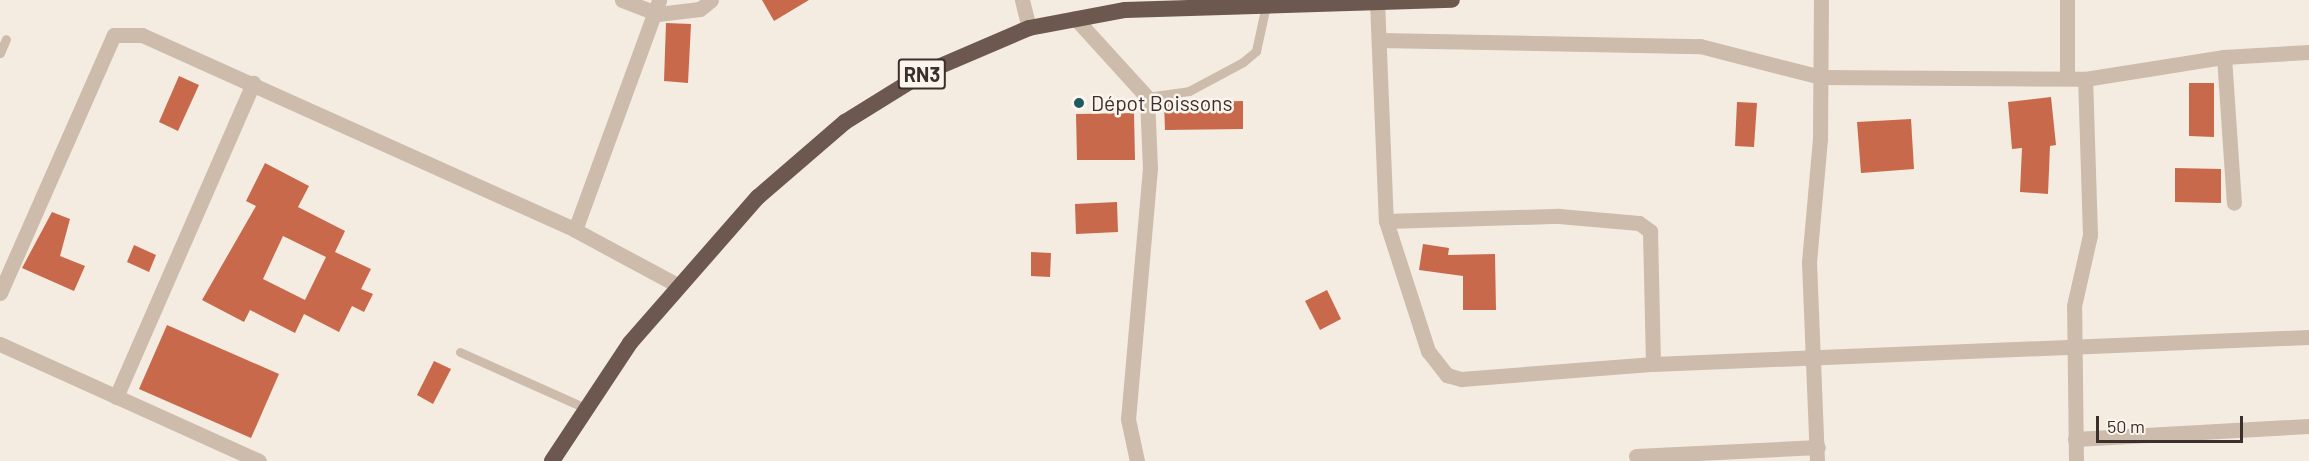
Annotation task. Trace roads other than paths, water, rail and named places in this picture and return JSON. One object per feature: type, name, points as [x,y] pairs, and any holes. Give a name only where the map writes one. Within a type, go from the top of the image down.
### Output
[{"type":"highway","name":"RN3","points":[[552,461],[585,408],[679,286],[758,197],[845,122],[924,73],[1029,28],[1075,18],[1176,6],[1452,0]]},
{"type":"street","points":[[622,0],[659,7],[700,9],[711,0]]},
{"type":"street","points":[[1022,0],[1029,28]]},
{"type":"street","points":[[1636,456],[1818,454],[1810,356],[1809,262],[1821,77],[1821,0]]},
{"type":"street","points":[[2067,0],[2067,78]]},
{"type":"street","points":[[1377,1],[1386,221],[1428,351],[1447,375],[1461,379],[1653,363],[1810,356],[2074,350],[2309,338]]},
{"type":"street","points":[[575,230],[659,7]]},
{"type":"street","points":[[1075,18],[1148,97],[1150,168],[1128,418],[1137,461]]},
{"type":"street","points":[[0,293],[114,35],[142,35],[253,83],[575,230],[679,286]]},
{"type":"street","points":[[1379,40],[1700,46],[1821,77],[2085,79],[2224,57],[2309,52]]},
{"type":"street","points":[[2224,57],[2234,203]]},
{"type":"street","points":[[2076,461],[2074,306],[2090,235],[2085,79]]},
{"type":"street","points":[[116,397],[253,83]]},
{"type":"street","points":[[1386,221],[1559,216],[1639,223],[1650,231],[1653,363]]},
{"type":"street","points":[[0,345],[259,461]]},
{"type":"street","points":[[2075,439],[2309,426]]},
{"type":"lane","points":[[1148,97],[1189,91],[1244,62],[1256,51],[1266,5]]},
{"type":"lane","points":[[0,53],[6,39]]},
{"type":"lane","points":[[460,352],[585,408]]},
{"type":"place","name":"Dépot Boissons","points":[[1079,103]]}]
